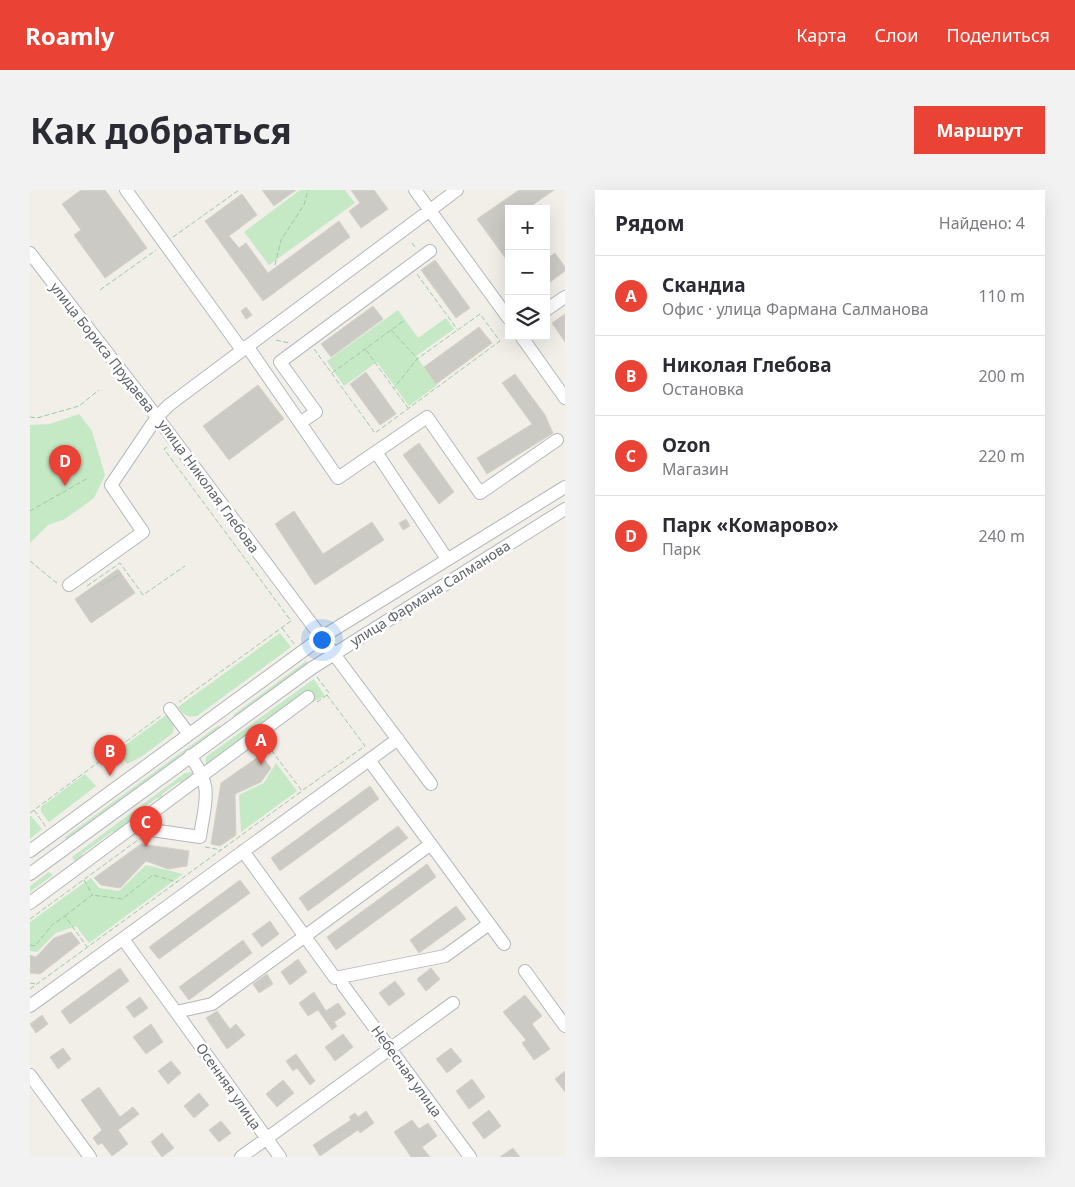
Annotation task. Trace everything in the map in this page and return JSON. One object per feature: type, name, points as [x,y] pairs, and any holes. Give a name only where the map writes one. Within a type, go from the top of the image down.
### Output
[{"type":"street","points":[[126,190],[300,423],[338,478],[428,417],[480,493],[557,440]]},
{"type":"street","points":[[415,190],[505,313]]},
{"type":"street","name":"улица Николая Глебова","points":[[431,784],[157,417],[244,348],[457,190]]},
{"type":"street","name":"улица Бориса Прудаева","points":[[30,253],[157,417]]},
{"type":"street","points":[[300,423],[316,412],[280,362],[426,254]]},
{"type":"street","points":[[550,307],[565,297]]},
{"type":"street","points":[[524,340],[565,398]]},
{"type":"street","points":[[70,587],[143,532],[111,486],[157,417]]},
{"type":"street","points":[[376,452],[446,559]]},
{"type":"street","name":"улица Фармана Салманова","points":[[30,851],[188,733],[322,637],[565,487]]},
{"type":"street","name":"улица Фармана Салманова","points":[[30,874],[190,756],[334,654],[565,509]]},
{"type":"street","points":[[30,903],[308,697]]},
{"type":"street","points":[[170,709],[188,733]]},
{"type":"street","points":[[212,717],[221,715],[227,718],[228,725],[224,732]]},
{"type":"street","points":[[30,1006],[398,739]]},
{"type":"street","points":[[142,820],[152,830],[200,836],[206,790],[203,774],[190,756]]},
{"type":"street","points":[[369,760],[504,944]]},
{"type":"street","points":[[177,1013],[212,1004],[431,844]]},
{"type":"street","points":[[243,851],[336,978],[446,956],[490,924]]},
{"type":"street","name":"Осенняя улица","points":[[123,938],[280,1157]]},
{"type":"street","points":[[525,971],[565,1026]]},
{"type":"street","name":"Небесная улица","points":[[344,985],[470,1157]]},
{"type":"street","points":[[242,1157],[453,1003]]},
{"type":"street","points":[[30,1075],[90,1157]]},
{"type":"path","points":[[275,265],[280,240],[304,205],[308,190]]},
{"type":"path","points":[[412,243],[426,254]]},
{"type":"path","points":[[415,272],[457,330]]},
{"type":"path","points":[[275,340],[313,348],[374,433],[500,341],[480,314],[417,359],[394,388]]},
{"type":"path","points":[[332,374],[405,320]]},
{"type":"path","points":[[391,330],[417,359]]},
{"type":"path","points":[[365,349],[408,408]]},
{"type":"path","points":[[30,417],[37,418],[79,406],[99,390]]},
{"type":"path","points":[[30,813],[291,620],[164,449],[169,446]]},
{"type":"path","points":[[30,511],[88,478]]},
{"type":"path","points":[[30,561],[70,587],[120,563],[143,595],[186,566]]},
{"type":"path","points":[[101,586],[121,573]]},
{"type":"path","points":[[282,628],[298,650]]},
{"type":"path","points":[[30,989],[365,746],[327,695],[329,693],[317,676]]},
{"type":"path","points":[[265,741],[302,791]]},
{"type":"path","points":[[34,810],[48,830]]},
{"type":"path","points":[[30,919],[142,837]]},
{"type":"path","points":[[201,846],[221,850]]},
{"type":"path","points":[[80,874],[92,895]]},
{"type":"path","points":[[30,945],[35,946],[52,925],[92,895],[122,899],[153,875],[177,882]]},
{"type":"path","points":[[65,916],[88,947]]},
{"type":"path","points":[[30,983],[37,984]]},
{"type":"green space","points":[[300,190],[345,190],[355,203],[269,265],[244,232]]},
{"type":"green space","points":[[398,310],[418,338],[446,318],[454,329],[416,356],[437,385],[409,406],[377,362],[344,386],[327,361]]},
{"type":"green space","points":[[79,414],[92,431],[105,475],[94,498],[65,519],[48,525],[30,543],[30,425],[50,424]]},
{"type":"green space","points":[[280,633],[291,647],[197,716],[191,717],[186,715],[178,707]]},
{"type":"green space","points":[[306,661],[309,665],[235,717],[233,715]]},
{"type":"green space","points":[[314,679],[325,696],[313,702],[308,697],[275,722],[269,718],[217,756],[217,764],[206,772],[206,757]]},
{"type":"green space","points":[[169,713],[174,721],[173,733],[141,757],[127,764],[120,754],[120,749]]},
{"type":"green space","points":[[219,725],[221,728],[67,841],[65,837]]},
{"type":"green space","points":[[276,763],[297,791],[241,832],[239,795],[264,783]]},
{"type":"green space","points":[[192,772],[198,778],[186,786],[179,782],[162,794],[162,798],[157,798],[136,813],[142,820],[120,836],[112,832],[82,854],[84,863],[79,867],[72,857],[185,773]]},
{"type":"green space","points":[[85,774],[96,786],[49,822],[41,812],[41,807]]},
{"type":"green space","points":[[30,816],[42,829],[30,839]]},
{"type":"green space","points":[[146,865],[183,874],[89,943],[76,926],[56,933],[37,952],[30,951],[30,922],[91,878],[99,888],[119,891]]},
{"type":"green space","points":[[49,872],[53,875],[30,892],[30,886]]},
{"type":"building","points":[[81,190],[105,190],[147,248],[105,278],[74,235],[81,230],[62,204]]},
{"type":"building","points":[[262,190],[296,190],[274,206]]},
{"type":"building","points":[[351,190],[374,190],[388,209],[361,228],[349,211],[360,203]]},
{"type":"building","points":[[519,190],[554,190],[533,205],[505,205],[505,258],[477,219]]},
{"type":"building","points":[[242,194],[257,215],[229,236],[239,248],[246,243],[268,273],[339,221],[350,237],[263,301],[205,221]]},
{"type":"building","points":[[555,253],[565,267],[565,271],[550,282],[550,256]]},
{"type":"building","points":[[435,260],[470,308],[456,318],[421,270]]},
{"type":"building","points":[[373,306],[383,319],[331,357],[321,344]]},
{"type":"building","points":[[246,307],[252,315],[246,319],[241,311]]},
{"type":"building","points":[[565,314],[565,342],[552,323]]},
{"type":"building","points":[[479,327],[492,343],[436,384],[424,367]]},
{"type":"building","points":[[366,372],[396,414],[380,425],[350,384]]},
{"type":"building","points":[[515,374],[545,415],[553,433],[487,474],[477,458],[532,424],[502,383]]},
{"type":"building","points":[[258,385],[284,419],[229,460],[203,426]]},
{"type":"building","points":[[419,443],[454,492],[439,504],[403,455]]},
{"type":"building","points":[[294,511],[323,554],[372,522],[384,540],[315,585],[275,524]]},
{"type":"building","points":[[406,519],[410,526],[403,530],[399,523]]},
{"type":"building","points":[[118,569],[135,593],[91,623],[75,599]]},
{"type":"building","points":[[261,755],[271,768],[261,782],[235,794],[236,835],[220,846],[211,844],[221,783]]},
{"type":"building","points":[[370,786],[379,799],[280,871],[271,858]]},
{"type":"building","points":[[398,826],[408,838],[308,911],[299,898]]},
{"type":"building","points":[[141,844],[189,851],[187,866],[168,869],[146,861],[120,888],[101,885],[94,878]]},
{"type":"building","points":[[427,864],[436,877],[336,950],[327,937]]},
{"type":"building","points":[[240,880],[250,893],[159,959],[149,947]]},
{"type":"building","points":[[456,906],[466,919],[419,953],[410,940]]},
{"type":"building","points":[[270,921],[279,934],[262,947],[252,934]]},
{"type":"building","points":[[71,932],[80,943],[40,974],[30,973],[30,955],[36,957],[54,938]]},
{"type":"building","points":[[243,940],[252,953],[189,1000],[179,987]]},
{"type":"building","points":[[298,959],[307,972],[290,985],[281,972]]},
{"type":"building","points":[[120,968],[129,981],[70,1024],[61,1011]]},
{"type":"building","points":[[431,968],[440,979],[426,991],[417,979]]},
{"type":"building","points":[[267,974],[273,984],[259,993],[253,984]]},
{"type":"building","points":[[395,981],[405,994],[389,1006],[379,993]]},
{"type":"building","points":[[314,992],[326,1011],[338,1003],[346,1014],[334,1022],[337,1026],[332,1030],[318,1010],[308,1016],[299,1003]]},
{"type":"building","points":[[525,995],[542,1016],[532,1024],[550,1049],[534,1060],[522,1043],[526,1040],[503,1012]]},
{"type":"building","points":[[140,997],[148,1008],[134,1018],[126,1007]]},
{"type":"building","points":[[217,1011],[230,1029],[236,1024],[245,1035],[227,1049],[206,1018]]},
{"type":"building","points":[[42,1015],[48,1024],[36,1033],[30,1024]]},
{"type":"building","points":[[151,1024],[163,1042],[146,1054],[133,1037]]},
{"type":"building","points":[[343,1034],[353,1047],[335,1061],[325,1047]]},
{"type":"building","points":[[63,1048],[71,1059],[58,1069],[50,1057]]},
{"type":"building","points":[[451,1048],[462,1061],[447,1073],[436,1059]]},
{"type":"building","points":[[296,1054],[315,1081],[310,1085],[297,1068],[293,1071],[286,1061]]},
{"type":"building","points":[[171,1061],[181,1073],[168,1084],[158,1071]]},
{"type":"building","points":[[565,1071],[565,1092],[555,1079]]},
{"type":"building","points":[[472,1079],[485,1097],[469,1109],[456,1091]]},
{"type":"building","points":[[283,1080],[294,1093],[277,1107],[266,1094]]},
{"type":"building","points":[[99,1087],[120,1117],[133,1107],[139,1114],[118,1130],[128,1144],[112,1156],[102,1143],[98,1145],[93,1138],[102,1130],[81,1100]]},
{"type":"building","points":[[199,1093],[209,1105],[194,1118],[184,1106]]},
{"type":"building","points":[[489,1110],[501,1126],[484,1139],[472,1123]]},
{"type":"building","points":[[366,1111],[374,1123],[360,1133],[358,1130],[320,1156],[313,1145],[351,1120],[349,1117],[355,1113],[358,1117]]},
{"type":"building","points":[[412,1120],[419,1129],[428,1123],[437,1136],[422,1147],[430,1157],[411,1157],[394,1132]]},
{"type":"building","points":[[221,1121],[231,1133],[219,1142],[209,1130]]},
{"type":"building","points":[[162,1133],[174,1148],[162,1157],[151,1142]]},
{"type":"building","points":[[513,1148],[520,1157],[500,1157]]},
{"type":"place","name":"Парк «Комарово»","points":[[65,486]]},
{"type":"place","name":"Скандиа","points":[[261,765]]},
{"type":"place","name":"Николая Глебова","points":[[110,776]]},
{"type":"place","name":"Ozon","points":[[146,847]]}]
